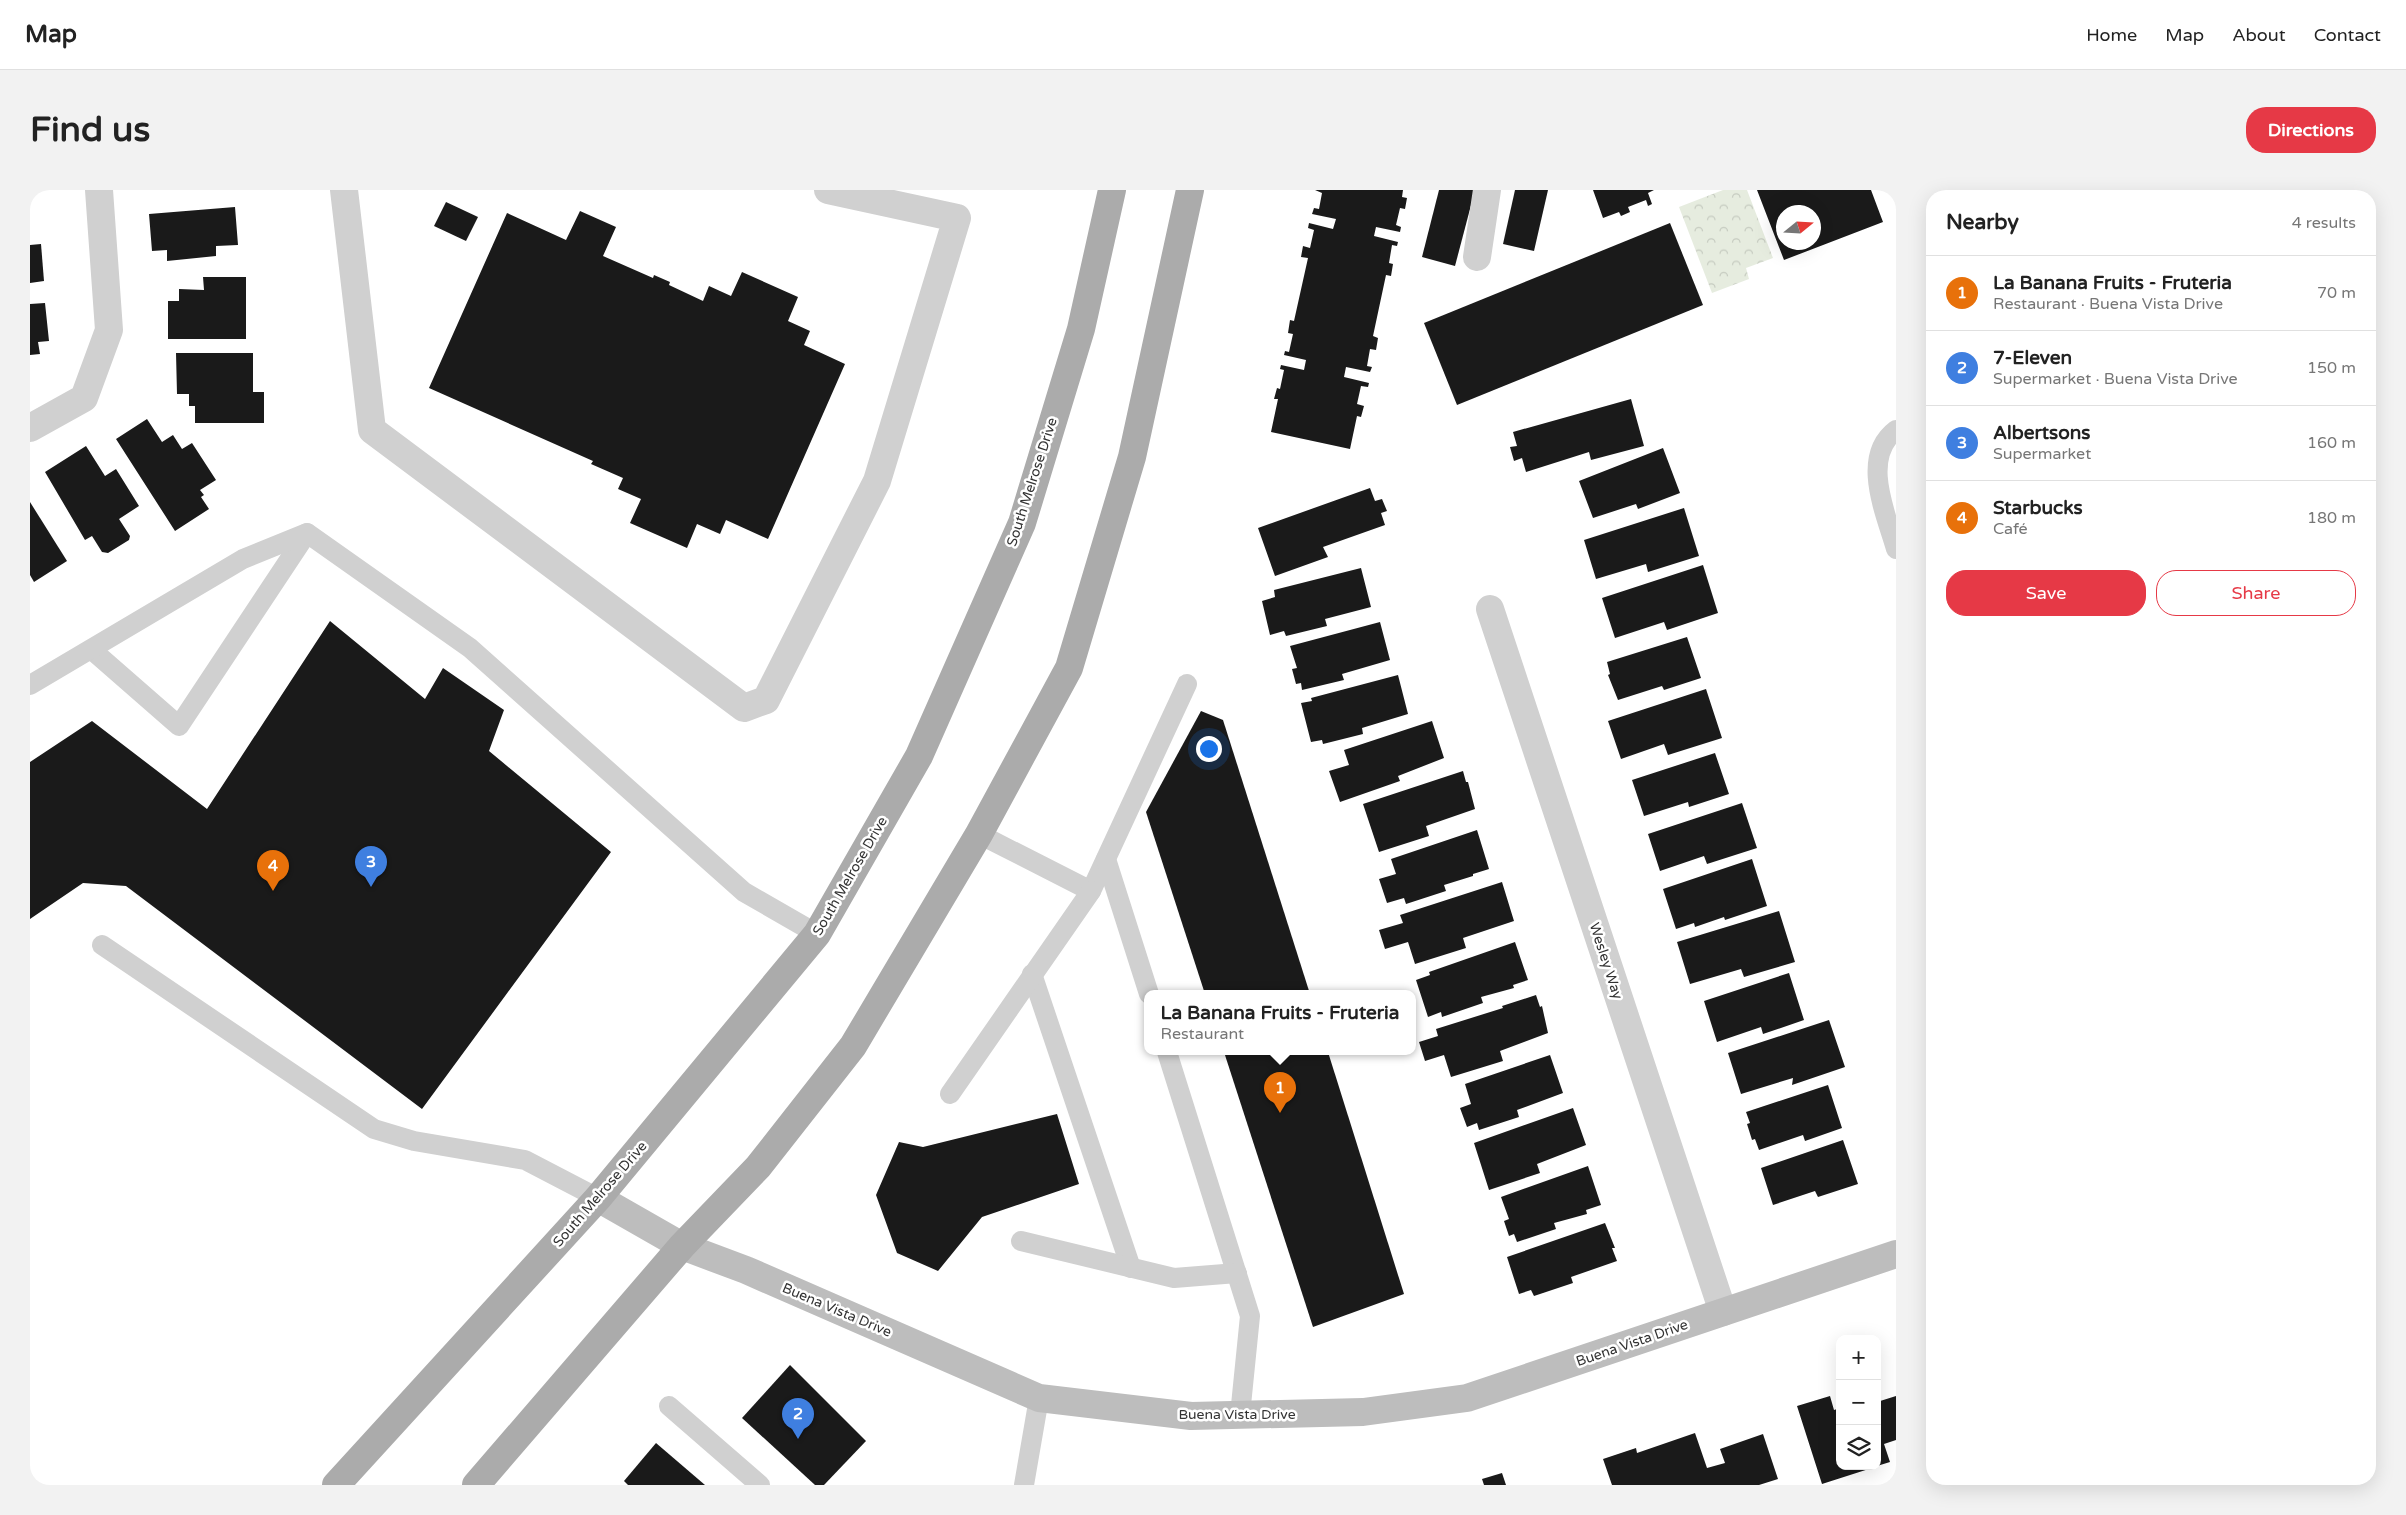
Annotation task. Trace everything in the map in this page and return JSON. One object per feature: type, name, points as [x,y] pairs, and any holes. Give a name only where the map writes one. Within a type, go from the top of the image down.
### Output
[{"type":"main road","name":"South Melrose Drive","points":[[336,1485],[598,1198],[817,934],[919,756],[1022,523],[1081,329],[1112,190]]},
{"type":"main road","points":[[476,1485],[682,1246],[758,1167],[853,1046],[979,834],[1069,668],[1132,457],[1190,190]]},
{"type":"street","points":[[30,428],[84,398],[109,330],[99,190]]},
{"type":"street","points":[[344,190],[372,430],[744,708],[766,700],[877,481],[957,218],[828,190]]},
{"type":"street","points":[[1476,257],[1487,190]]},
{"type":"street","name":"Wesley Way","points":[[1490,610],[1723,1312]]},
{"type":"street","name":"Buena Vista Drive","points":[[598,1198],[682,1246],[755,1274],[1039,1398],[1191,1416],[1363,1412],[1467,1398],[1896,1254]]},
{"type":"lane","points":[[1896,430],[1888,436],[1877,466],[1879,488],[1896,549]]},
{"type":"lane","points":[[307,533],[470,648],[744,892],[817,934]]},
{"type":"lane","points":[[30,686],[243,559],[307,533]]},
{"type":"lane","points":[[92,650],[179,726],[307,533]]},
{"type":"lane","points":[[950,1094],[1091,891],[1187,684]]},
{"type":"lane","points":[[979,834],[1091,891]]},
{"type":"lane","points":[[1106,858],[1148,990]]},
{"type":"lane","points":[[102,944],[374,1129],[414,1141],[524,1160],[598,1198]]},
{"type":"lane","points":[[1032,974],[1131,1268]]},
{"type":"lane","points":[[1168,1055],[1250,1316],[1240,1415]]},
{"type":"lane","points":[[1021,1241],[1174,1278],[1237,1273]]},
{"type":"lane","points":[[1024,1485],[1039,1398]]},
{"type":"lane","points":[[669,1406],[760,1485]]},
{"type":"green space","points":[[1723,190],[1747,190],[1773,258],[1746,268],[1749,279],[1712,293],[1679,207]]},
{"type":"building","points":[[1315,190],[1403,190],[1402,197],[1407,198],[1405,209],[1400,208],[1396,225],[1401,227],[1400,232],[1376,227],[1374,236],[1398,242],[1397,246],[1392,245],[1389,263],[1393,264],[1391,276],[1386,275],[1373,336],[1378,338],[1376,350],[1370,349],[1367,366],[1372,367],[1370,372],[1346,367],[1344,377],[1369,383],[1368,387],[1361,386],[1357,404],[1364,406],[1361,417],[1357,416],[1350,449],[1271,432],[1278,399],[1274,399],[1277,388],[1280,389],[1284,370],[1280,369],[1281,365],[1304,370],[1306,360],[1284,355],[1285,351],[1289,352],[1293,334],[1288,333],[1290,320],[1294,321],[1308,258],[1301,257],[1303,246],[1310,248],[1314,230],[1308,228],[1309,223],[1333,229],[1336,219],[1312,214],[1314,208],[1319,209],[1322,193]]},
{"type":"building","points":[[1439,190],[1475,190],[1455,266],[1422,257]]},
{"type":"building","points":[[1515,190],[1548,190],[1534,251],[1503,244]]},
{"type":"building","points":[[1593,190],[1654,190],[1648,193],[1652,204],[1648,206],[1646,200],[1628,207],[1630,212],[1621,216],[1619,212],[1603,218]]},
{"type":"building","points":[[1757,190],[1871,190],[1883,222],[1821,246],[1821,205],[1776,205],[1776,239]]},
{"type":"building","points":[[446,202],[478,217],[466,241],[434,226]]},
{"type":"building","points":[[235,207],[238,245],[216,246],[216,256],[167,261],[167,250],[152,251],[149,214]]},
{"type":"building","points":[[580,211],[616,227],[603,256],[653,278],[654,275],[670,282],[669,285],[703,301],[709,286],[731,296],[742,272],[798,297],[788,321],[810,331],[804,345],[845,364],[768,539],[726,520],[720,534],[697,524],[687,548],[630,523],[641,499],[618,489],[623,478],[591,464],[593,461],[429,388],[507,213],[566,240]]},
{"type":"building","points":[[1670,223],[1703,305],[1457,405],[1424,323]]},
{"type":"building","points":[[41,244],[44,281],[30,283],[30,245]]},
{"type":"building","points":[[1780,250],[1810,250],[1784,260]]},
{"type":"building","points":[[203,277],[246,277],[246,339],[168,339],[168,301],[179,301],[179,289],[204,290]]},
{"type":"building","points":[[45,303],[49,341],[38,342],[40,354],[30,355],[30,304]]},
{"type":"building","points":[[176,353],[253,353],[253,392],[264,392],[264,423],[195,423],[195,406],[189,406],[189,394],[177,394]]},
{"type":"building","points":[[1631,399],[1644,446],[1591,460],[1589,452],[1526,472],[1522,458],[1514,461],[1510,447],[1517,446],[1513,432]]},
{"type":"building","points":[[147,419],[162,442],[173,435],[182,449],[192,443],[216,480],[200,490],[204,495],[201,497],[209,509],[175,531],[116,439]]},
{"type":"building","points":[[86,446],[105,476],[116,469],[139,506],[119,519],[130,536],[129,540],[108,553],[102,552],[92,536],[85,540],[45,472]]},
{"type":"building","points":[[1663,448],[1680,493],[1638,509],[1636,504],[1593,518],[1579,481]]},
{"type":"building","points":[[1370,488],[1375,501],[1382,499],[1387,511],[1381,513],[1385,525],[1323,547],[1328,557],[1275,576],[1258,528]]},
{"type":"building","points":[[30,502],[67,561],[34,582],[30,575]]},
{"type":"building","points":[[1684,508],[1699,556],[1648,572],[1646,564],[1596,579],[1584,540]]},
{"type":"building","points":[[1703,565],[1718,613],[1667,630],[1664,622],[1615,638],[1602,598]]},
{"type":"building","points":[[1361,568],[1371,607],[1325,619],[1327,626],[1286,636],[1284,631],[1270,635],[1262,601],[1275,597],[1274,590]]},
{"type":"building","points":[[330,621],[425,699],[443,668],[504,710],[489,751],[611,852],[422,1109],[126,886],[83,883],[30,919],[30,762],[92,721],[207,809]]},
{"type":"building","points":[[1380,622],[1390,660],[1342,674],[1344,680],[1302,690],[1301,683],[1296,684],[1292,669],[1297,668],[1290,646]]},
{"type":"building","points":[[1687,637],[1701,678],[1664,690],[1662,686],[1618,700],[1608,675],[1610,674],[1607,662]]},
{"type":"building","points":[[1398,675],[1408,714],[1362,728],[1363,734],[1323,744],[1322,740],[1311,742],[1301,703],[1312,701],[1311,698]]},
{"type":"building","points":[[1706,689],[1722,738],[1668,755],[1664,744],[1621,759],[1608,721]]},
{"type":"building","points":[[1201,711],[1223,720],[1309,990],[1204,990],[1146,812]]},
{"type":"building","points":[[1432,721],[1444,758],[1398,776],[1400,781],[1340,802],[1329,771],[1349,765],[1344,750]]},
{"type":"building","points":[[1715,753],[1729,794],[1689,807],[1688,802],[1644,816],[1632,780]]},
{"type":"building","points":[[1463,771],[1475,809],[1426,826],[1429,836],[1379,852],[1363,804]]},
{"type":"building","points":[[1742,803],[1757,848],[1707,864],[1704,856],[1660,871],[1648,834]]},
{"type":"building","points":[[1477,830],[1489,869],[1444,885],[1446,891],[1406,904],[1404,898],[1387,903],[1379,879],[1396,874],[1391,859]]},
{"type":"building","points":[[1752,859],[1767,906],[1725,920],[1724,917],[1695,927],[1694,923],[1676,929],[1663,889]]},
{"type":"building","points":[[1502,882],[1514,921],[1463,938],[1466,948],[1415,964],[1408,942],[1385,949],[1379,930],[1403,923],[1400,915]]},
{"type":"building","points":[[1779,911],[1795,962],[1744,977],[1741,969],[1690,984],[1677,942]]},
{"type":"building","points":[[1515,942],[1528,980],[1513,985],[1514,988],[1481,997],[1483,1003],[1442,1017],[1441,1012],[1428,1017],[1416,980],[1430,975],[1429,972]]},
{"type":"building","points":[[1789,973],[1804,1020],[1763,1034],[1761,1027],[1717,1042],[1704,1001]]},
{"type":"building","points":[[1536,995],[1540,1007],[1542,1006],[1548,1033],[1500,1051],[1503,1061],[1451,1077],[1444,1055],[1425,1061],[1419,1042],[1438,1036],[1436,1029],[1503,1008],[1502,1006]]},
{"type":"building","points":[[1829,1020],[1845,1067],[1792,1085],[1793,1078],[1741,1094],[1728,1053]]},
{"type":"building","points":[[1225,1055],[1329,1055],[1404,1294],[1313,1327]]},
{"type":"building","points":[[1550,1055],[1563,1093],[1517,1110],[1519,1117],[1479,1130],[1477,1123],[1467,1127],[1460,1108],[1471,1104],[1465,1084]]},
{"type":"building","points":[[1828,1085],[1842,1128],[1805,1141],[1803,1135],[1759,1150],[1755,1139],[1752,1140],[1747,1124],[1750,1123],[1746,1112]]},
{"type":"building","points":[[1573,1108],[1586,1145],[1537,1164],[1540,1173],[1489,1190],[1474,1143]]},
{"type":"building","points":[[1057,1114],[1079,1184],[982,1217],[938,1271],[897,1253],[876,1195],[899,1142],[923,1147]]},
{"type":"building","points":[[1843,1140],[1858,1184],[1818,1197],[1815,1191],[1773,1205],[1761,1168]]},
{"type":"building","points":[[1588,1166],[1601,1205],[1586,1210],[1587,1214],[1554,1223],[1556,1229],[1517,1242],[1514,1234],[1509,1236],[1504,1221],[1509,1219],[1501,1197]]},
{"type":"building","points":[[1605,1223],[1615,1248],[1612,1248],[1617,1261],[1571,1277],[1573,1283],[1534,1296],[1531,1290],[1519,1294],[1507,1257]]},
{"type":"building","points":[[790,1365],[866,1441],[824,1485],[815,1485],[742,1418]]},
{"type":"building","points":[[1830,1396],[1834,1410],[1836,1409],[1836,1470],[1866,1470],[1822,1484],[1797,1406]]},
{"type":"building","points":[[1896,1396],[1896,1440],[1884,1444],[1890,1462],[1881,1465],[1881,1425],[1881,1401]]},
{"type":"building","points":[[1695,1433],[1707,1468],[1725,1463],[1720,1449],[1763,1434],[1778,1479],[1759,1485],[1612,1485],[1603,1459],[1636,1448],[1637,1453]]},
{"type":"building","points":[[656,1443],[705,1485],[628,1485],[624,1481]]},
{"type":"building","points":[[1502,1473],[1506,1485],[1484,1485],[1482,1479]]},
{"type":"place","name":"Albertsons","points":[[371,887]]},
{"type":"place","name":"Starbucks","points":[[273,891]]},
{"type":"place","name":"La Banana Fruits - Fruteria","points":[[1280,1113]]},
{"type":"place","name":"7-Eleven","points":[[798,1439]]}]
